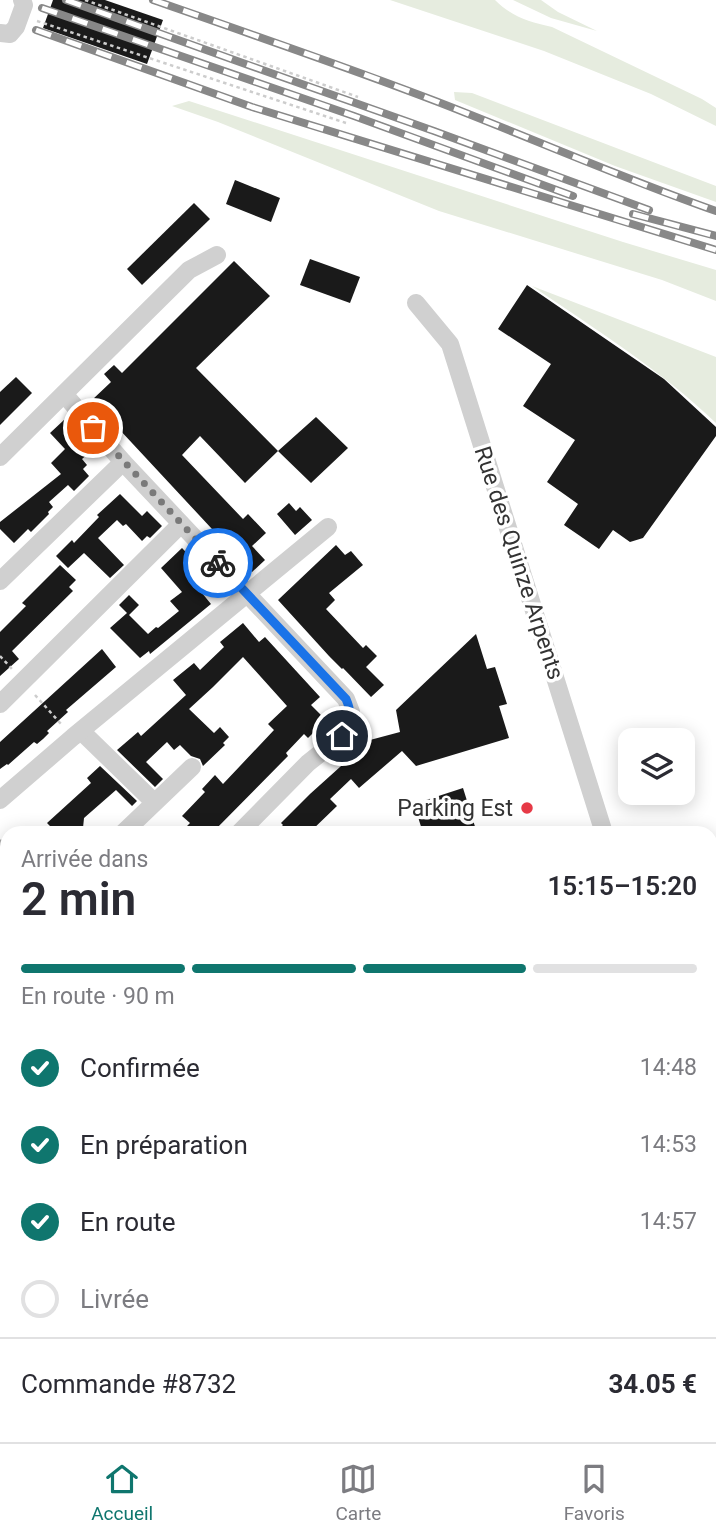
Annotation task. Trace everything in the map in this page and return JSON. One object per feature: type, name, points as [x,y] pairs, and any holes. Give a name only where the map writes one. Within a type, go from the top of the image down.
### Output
[{"type":"street","points":[[0,33],[10,34],[16,27],[24,5],[22,0]]},
{"type":"street","points":[[0,457],[189,270],[217,255]]},
{"type":"street","name":"Rue des Quinze Arpents","points":[[416,303],[450,344],[602,826]]},
{"type":"street","points":[[64,394],[123,462],[346,699],[351,712],[349,724],[342,736],[307,763],[246,826]]},
{"type":"street","points":[[0,581],[123,462]]},
{"type":"street","points":[[0,704],[181,524]]},
{"type":"street","points":[[0,800],[328,527]]},
{"type":"street","points":[[77,734],[154,802]]},
{"type":"street","points":[[130,826],[192,767]]},
{"type":"path","points":[[85,0],[358,97]]},
{"type":"path","points":[[32,19],[346,123]]},
{"type":"path","points":[[0,656],[77,734]]},
{"type":"shaded area","points":[[390,0],[495,0],[521,18],[552,27],[702,99],[716,108],[716,126],[651,94],[544,51]]},
{"type":"shaded area","points":[[513,0],[541,0],[558,12],[597,31],[551,18]]},
{"type":"shaded area","points":[[454,92],[472,93],[716,186],[716,202],[615,166],[455,100]]},
{"type":"shaded area","points":[[189,101],[716,270],[716,301],[662,280],[439,211],[172,106]]},
{"type":"shaded area","points":[[532,286],[716,357],[716,423],[673,385]]},
{"type":"building","points":[[53,0],[105,0],[163,20],[147,64],[43,28]]},
{"type":"building","points":[[235,180],[280,198],[271,222],[226,204]]},
{"type":"building","points":[[194,203],[210,219],[142,285],[127,269]]},
{"type":"building","points":[[310,259],[360,277],[350,303],[300,285]]},
{"type":"building","points":[[234,261],[270,296],[196,368],[278,451],[245,483],[200,436],[182,455],[243,519],[248,514],[266,533],[252,546],[265,560],[252,572],[92,400],[111,382],[104,374],[114,365],[122,373]]},
{"type":"building","points":[[527,285],[664,379],[716,427],[716,436],[643,538],[630,542],[613,530],[599,549],[564,525],[578,504],[547,482],[575,440],[523,406],[551,364],[498,329]]},
{"type":"building","points":[[16,377],[32,393],[0,425],[0,392]]},
{"type":"building","points":[[316,417],[348,448],[311,483],[278,451]]},
{"type":"building","points":[[64,420],[90,452],[82,459],[87,465],[83,469],[89,476],[74,491],[68,485],[49,502],[53,507],[49,514],[31,532],[28,529],[14,543],[0,529],[0,522],[61,474],[51,463],[65,449],[50,433]]},
{"type":"building","points":[[120,494],[142,516],[147,511],[162,526],[150,538],[147,536],[142,541],[126,524],[123,526],[117,520],[98,538],[124,565],[110,578],[84,553],[68,568],[56,556],[72,540],[74,543],[99,517],[97,515]]},
{"type":"building","points":[[289,503],[296,511],[300,507],[312,520],[295,535],[277,514]]},
{"type":"building","points":[[336,545],[345,555],[351,551],[363,565],[329,593],[335,600],[326,609],[363,648],[366,645],[377,656],[366,667],[384,685],[371,697],[278,600]]},
{"type":"building","points":[[182,548],[210,577],[197,587],[211,604],[150,654],[149,651],[140,658],[110,628],[127,613],[119,605],[129,595],[139,605],[129,615],[148,634],[179,611],[170,601],[182,592],[161,568]]},
{"type":"building","points":[[60,565],[76,580],[69,587],[73,591],[12,651],[19,659],[0,676],[0,632],[26,606],[22,603]]},
{"type":"building","points":[[243,623],[259,642],[265,637],[320,697],[311,705],[326,720],[308,738],[304,734],[286,753],[288,756],[219,826],[187,826],[190,823],[182,816],[205,792],[202,789],[215,775],[223,784],[274,730],[268,724],[287,706],[243,657],[189,709],[214,733],[220,727],[229,737],[223,743],[225,745],[203,766],[200,759],[191,756],[180,745],[174,750],[167,742],[146,762],[163,779],[155,787],[117,750],[138,732],[141,736],[186,695],[173,680],[194,663],[200,670],[224,647],[220,642]]},
{"type":"building","points":[[476,634],[487,669],[495,667],[507,704],[499,706],[509,738],[416,766],[402,751],[359,788],[351,779],[330,799],[337,806],[316,826],[282,826],[281,823],[310,794],[370,740],[400,732],[396,710]]},
{"type":"building","points":[[102,649],[116,667],[66,710],[68,712],[47,731],[49,733],[43,739],[37,744],[34,742],[0,769],[0,742]]},
{"type":"building","points":[[100,766],[137,801],[132,806],[116,790],[84,818],[83,826],[50,826],[47,823],[91,783],[87,778]]},
{"type":"building","points":[[463,788],[475,826],[421,826],[414,804]]},
{"type":"railway","points":[[66,0],[649,210]]},
{"type":"railway","points":[[153,0],[403,89],[716,211]]},
{"type":"railway","points":[[42,8],[354,116],[573,196]]},
{"type":"railway","points":[[36,30],[252,107],[716,250]]},
{"type":"railway","points":[[633,214],[716,236]]},
{"type":"way so far","points":[[93,428],[218,563]]},
{"type":"place","name":"Parking Est","points":[[527,808]]},
{"type":"route","points":[[218,563],[346,699],[351,712],[349,724],[342,736]]}]
